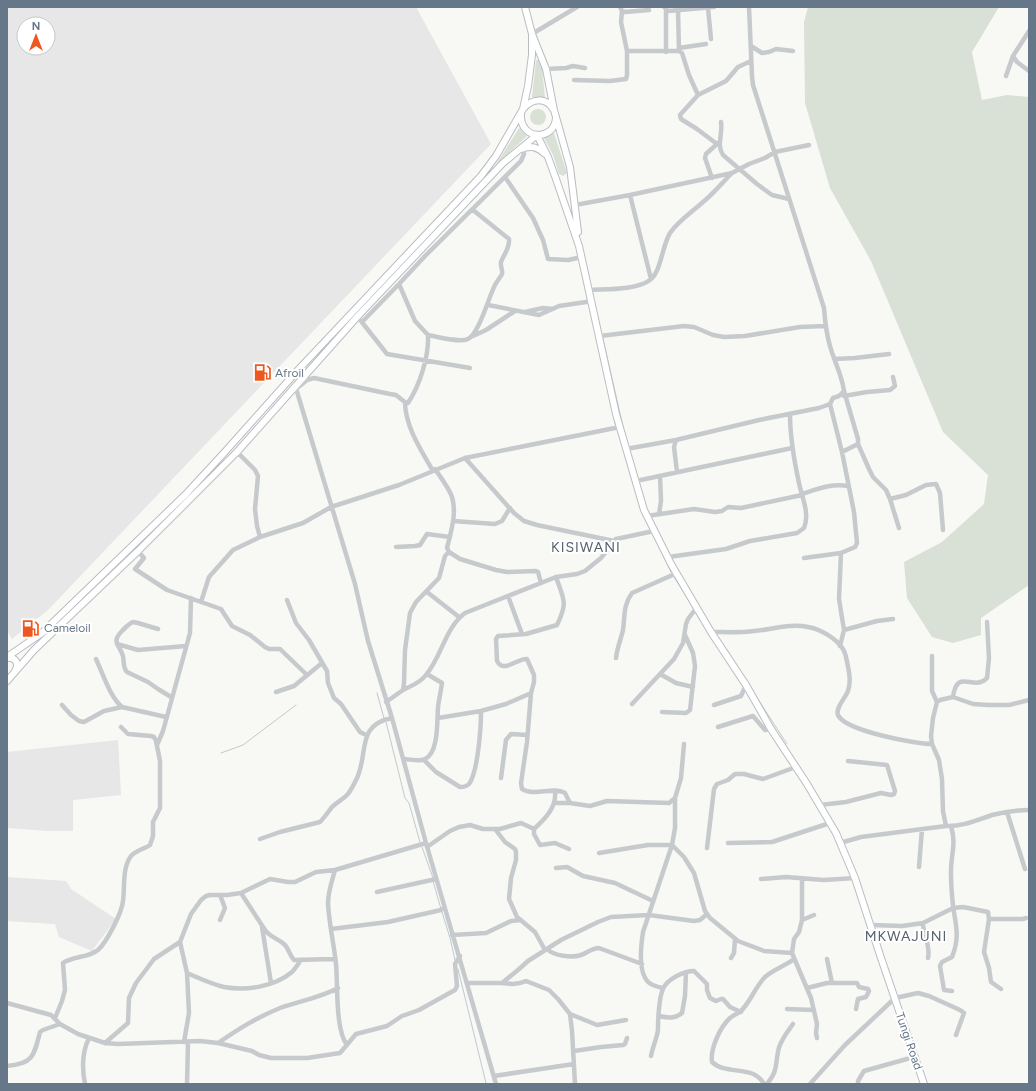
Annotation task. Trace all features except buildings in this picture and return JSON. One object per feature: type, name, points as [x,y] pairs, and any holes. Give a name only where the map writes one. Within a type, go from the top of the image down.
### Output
[{"type":"main road","points":[[525,7],[532,34],[546,69],[555,113],[570,167],[580,246]]},
{"type":"main road","points":[[7,657],[42,633],[186,494],[298,370],[481,176],[496,156],[522,111],[529,102],[541,100],[547,102],[555,113],[553,126],[550,131],[545,134],[537,135],[525,129],[522,123],[522,111],[528,86],[532,55],[532,34]]},
{"type":"main road","points":[[7,682],[37,647],[138,552],[237,452],[357,317],[513,154],[537,135]]},
{"type":"main road","points":[[537,135],[548,157],[580,246]]},
{"type":"main road","points":[[513,154],[522,148],[532,147],[537,148],[548,157]]},
{"type":"main road","name":"Tungi Road","points":[[580,246],[620,427],[644,510],[668,557],[711,632],[746,685],[771,729],[820,806],[840,843],[855,878],[924,1084]]},
{"type":"main road","points":[[7,657],[16,661],[17,666],[15,672]]},
{"type":"street","points":[[532,34],[578,7]]},
{"type":"street","points":[[666,52],[665,9],[678,10],[714,7]]},
{"type":"street","points":[[749,7],[753,85],[824,308],[825,326],[830,346],[839,369],[844,394],[855,425],[858,444],[869,469],[886,490],[899,528]]},
{"type":"street","points":[[708,8],[710,39]]},
{"type":"street","points":[[621,9],[626,12],[649,10]]},
{"type":"street","points":[[574,80],[610,81],[626,79],[627,51],[621,22],[621,9]]},
{"type":"street","points":[[678,10],[679,50],[682,53],[689,75],[698,95]]},
{"type":"street","points":[[1006,76],[1013,56],[1029,31]]},
{"type":"street","points":[[627,51],[666,52],[706,44]]},
{"type":"street","points":[[750,46],[762,53],[776,49],[793,52]]},
{"type":"street","points":[[1013,56],[1029,71]]},
{"type":"street","points":[[751,61],[736,68],[726,81],[698,95],[680,118],[718,143],[720,151],[757,184],[772,195],[789,199]]},
{"type":"street","points":[[546,69],[566,68],[573,66],[585,68]]},
{"type":"street","points":[[712,178],[705,158],[706,154],[718,143],[722,131],[721,122]]},
{"type":"street","points":[[590,290],[615,289],[645,283],[655,275],[664,245],[670,233],[732,173],[775,152],[809,146]]},
{"type":"street","points":[[362,322],[400,284],[426,254],[473,210],[523,158],[522,148]]},
{"type":"street","points":[[576,205],[732,173]]},
{"type":"street","points":[[505,177],[533,218],[543,240],[548,259],[568,260],[582,258]]},
{"type":"street","points":[[630,195],[651,279]]},
{"type":"street","points":[[473,210],[489,224],[504,234],[510,241],[505,256],[501,262],[501,275],[495,285],[488,305],[473,336]]},
{"type":"street","points":[[400,284],[415,321],[428,335],[464,340],[486,330],[515,311]]},
{"type":"street","points":[[488,305],[539,315],[565,305],[592,301]]},
{"type":"street","points":[[357,317],[387,354],[470,368]]},
{"type":"street","points":[[600,336],[684,326],[694,327],[720,337],[734,337],[800,327],[825,326]]},
{"type":"street","points":[[405,402],[407,403],[409,401],[419,384],[428,343],[428,335]]},
{"type":"street","points":[[834,358],[855,358],[889,354]]},
{"type":"street","points":[[804,558],[841,552],[855,547],[857,543],[854,512],[842,452],[830,404],[833,398],[844,394],[890,390],[895,386],[893,377]]},
{"type":"street","points":[[405,402],[390,394],[314,378],[307,380],[296,387],[355,584],[368,641],[404,759],[426,845],[452,935],[460,956],[496,1084]]},
{"type":"street","points":[[403,690],[405,650],[410,612],[416,602],[440,578],[445,556],[449,552],[448,548],[454,521],[451,495],[413,435],[405,408],[405,402]]},
{"type":"street","points":[[626,449],[676,440],[819,408],[830,404]]},
{"type":"street","points":[[668,557],[721,550],[750,541],[802,531],[807,519],[792,448],[790,414]]},
{"type":"street","points":[[201,602],[209,578],[233,550],[260,537],[303,523],[331,507],[399,485],[466,458],[620,427]]},
{"type":"street","points":[[676,440],[674,447],[677,472]]},
{"type":"street","points":[[842,452],[858,444]]},
{"type":"street","points":[[636,481],[792,448]]},
{"type":"street","points":[[237,452],[255,470],[258,476],[256,509],[257,526],[260,537]]},
{"type":"street","points":[[466,458],[520,518],[529,523],[614,541]]},
{"type":"street","points":[[659,514],[661,501],[660,476]]},
{"type":"street","points":[[890,499],[906,495],[926,485],[936,484],[940,493],[943,530]]},
{"type":"street","points":[[647,516],[694,509],[715,512],[722,511],[728,507],[737,509],[802,495],[828,486],[848,486]]},
{"type":"street","points":[[454,521],[491,524],[498,523],[502,521],[510,508]]},
{"type":"street","points":[[386,702],[403,690],[417,683],[427,674],[448,634],[460,617],[472,609],[556,577],[577,574],[601,558],[614,541],[620,538],[654,531]]},
{"type":"street","points":[[396,547],[415,546],[420,544],[428,534],[450,537]]},
{"type":"street","points":[[138,552],[144,558],[135,569],[144,576],[167,590],[221,609],[232,626],[250,635],[269,649],[280,649],[307,675]]},
{"type":"street","points":[[449,552],[460,559],[496,570],[508,572],[536,571],[538,572],[541,583]]},
{"type":"street","points":[[840,646],[844,630],[839,598],[841,552]]},
{"type":"street","points":[[616,658],[617,647],[623,630],[624,611],[628,598],[632,593],[677,573]]},
{"type":"street","points":[[556,577],[565,601],[563,611],[557,625],[522,634],[497,638],[497,661],[500,665],[506,666],[527,659],[534,675],[521,783],[522,790],[532,792],[564,792],[570,803]]},
{"type":"street","points":[[427,592],[460,617]]},
{"type":"street","points":[[508,596],[522,634]]},
{"type":"street","points":[[157,745],[163,731],[186,646],[190,625],[191,598]]},
{"type":"street","points":[[287,600],[296,622],[309,640],[327,671],[328,683],[334,698],[341,704],[360,732],[366,735]]},
{"type":"street","points":[[632,704],[674,659],[683,643],[686,624],[697,607]]},
{"type":"street","points":[[844,630],[893,619]]},
{"type":"street","points":[[158,629],[132,622],[116,638],[117,644],[122,655],[126,672],[148,682],[172,696]]},
{"type":"street","points":[[953,697],[955,686],[961,681],[984,682],[987,678],[989,658],[987,622]]},
{"type":"street","points":[[711,632],[747,632],[800,626],[817,629],[836,641],[843,650],[847,659],[850,683],[848,692],[838,712],[839,717],[847,723],[869,732],[910,742],[932,744]]},
{"type":"street","points":[[662,712],[688,713],[690,710],[695,661],[685,635]]},
{"type":"street","points":[[117,644],[138,650],[186,646]]},
{"type":"street","points":[[932,656],[932,691],[937,702],[932,725],[932,744],[939,760],[942,779],[943,811],[954,842],[951,875],[957,940],[952,957],[942,962],[940,966],[944,990],[952,991]]},
{"type":"street","points":[[96,660],[111,693],[122,707]]},
{"type":"street","points":[[276,692],[294,686],[322,663]]},
{"type":"street","points":[[424,760],[428,757],[434,747],[442,682],[427,674]]},
{"type":"street","points":[[660,674],[676,683],[693,687]]},
{"type":"street","points":[[714,705],[741,696],[746,685]]},
{"type":"street","points":[[438,718],[481,711],[506,704],[529,694]]},
{"type":"street","points":[[937,702],[953,697],[973,704],[988,706],[1009,705],[1029,700]]},
{"type":"street","points":[[62,705],[71,715],[79,721],[84,722],[104,711],[122,707],[166,717]]},
{"type":"street","points":[[404,759],[424,760],[436,772],[460,787],[465,787],[469,784],[474,769],[481,726],[481,711]]},
{"type":"street","points":[[718,727],[753,716],[765,730],[771,729]]},
{"type":"street","points":[[260,839],[292,828],[320,822],[332,807],[347,795],[355,782],[366,735],[371,728],[384,719],[392,718]]},
{"type":"street","points":[[55,1018],[65,990],[63,963],[98,950],[112,930],[122,907],[128,860],[132,854],[150,845],[152,842],[153,822],[160,808],[160,760],[154,737],[128,734],[121,727]]},
{"type":"street","points":[[501,778],[506,740],[508,736],[511,734],[527,735]]},
{"type":"street","points":[[663,988],[650,984],[647,981],[640,954],[649,915],[672,844],[675,828],[675,798],[681,778],[684,744]]},
{"type":"street","points":[[820,806],[846,802],[880,793],[891,795],[894,794],[893,784],[887,765],[848,760]]},
{"type":"street","points":[[707,848],[714,789],[717,784],[728,780],[735,774],[744,774],[763,779],[796,767]]},
{"type":"street","points":[[534,829],[543,821],[554,803],[556,799],[555,791]]},
{"type":"street","points":[[554,803],[570,803],[590,806],[607,801],[666,804],[675,798]]},
{"type":"street","points":[[840,843],[861,837],[948,826],[972,822],[1007,812],[1029,810]]},
{"type":"street","points":[[1007,812],[1025,869]]},
{"type":"street","points":[[187,1084],[186,1042],[189,1013],[187,973],[180,942],[191,914],[201,900],[206,896],[241,893],[270,879],[295,882],[316,872],[335,870],[426,845],[450,831],[470,824],[482,829],[495,829],[521,823],[534,829]]},
{"type":"street","points":[[728,843],[772,842],[830,823]]},
{"type":"street","points":[[495,829],[506,842],[515,849],[516,852],[509,899],[517,917],[535,932],[546,949],[553,953],[573,956],[581,955],[594,948],[599,948],[642,964]]},
{"type":"street","points":[[534,829],[534,834],[540,845],[555,843],[569,849]]},
{"type":"street","points":[[919,867],[922,829]]},
{"type":"street","points":[[600,853],[648,844],[672,844],[684,857],[694,873],[707,914],[735,939],[764,951],[792,953]]},
{"type":"street","points":[[556,868],[567,867],[583,876],[616,883],[654,901]]},
{"type":"street","points":[[335,870],[328,902],[338,988],[339,1025],[341,1035],[347,1045]]},
{"type":"street","points":[[761,879],[786,876],[824,880],[855,878]]},
{"type":"street","points":[[802,878],[802,920],[799,932],[794,939],[792,953],[811,998],[817,1024],[817,1038]]},
{"type":"street","points":[[377,892],[436,879]]},
{"type":"street","points":[[241,893],[261,925],[269,935],[285,945],[293,958],[301,960],[335,959]]},
{"type":"street","points":[[220,895],[225,908],[220,920]]},
{"type":"street","points":[[331,929],[400,920],[444,908]]},
{"type":"street","points":[[871,926],[902,926],[923,923],[953,908],[987,912],[989,914],[989,919],[985,944],[985,956],[991,982],[1001,989]]},
{"type":"street","points":[[502,983],[528,961],[546,949],[561,940],[611,917],[649,915],[694,921],[700,920],[707,914]]},
{"type":"street","points":[[802,920],[814,915]]},
{"type":"street","points":[[989,919],[1026,918]]},
{"type":"street","points":[[452,935],[486,933],[511,921],[521,920]]},
{"type":"street","points":[[923,923],[929,948],[928,958]]},
{"type":"street","points":[[261,925],[271,983]]},
{"type":"street","points":[[732,958],[735,939]]},
{"type":"street","points":[[105,1043],[128,1022],[129,998],[136,983],[150,964],[161,954],[180,942]]},
{"type":"street","points":[[7,1003],[47,1014],[55,1018],[60,1024],[78,1034],[105,1043],[218,1043],[252,1051],[259,1055],[271,1058],[307,1058],[337,1054],[342,1051],[356,1034],[387,1026],[402,1016],[419,1010],[455,990],[457,986],[455,964],[460,956]]},
{"type":"street","points":[[793,1024],[780,1045],[775,1072],[766,1084],[758,1075],[719,1067],[712,1062],[712,1050],[724,1025],[732,1016],[741,1012],[758,984],[794,959]]},
{"type":"street","points":[[827,959],[832,983]]},
{"type":"street","points":[[187,973],[225,987],[259,987],[279,980],[292,972],[301,960]]},
{"type":"street","points":[[651,1056],[658,1030],[663,988],[675,977],[686,972],[694,971],[707,984],[707,990],[710,998],[716,1001],[723,999],[730,1007],[741,1012]]},
{"type":"street","points":[[659,1016],[672,1018],[678,1017],[682,1014],[685,996],[686,972]]},
{"type":"street","points":[[467,983],[502,983],[513,985],[526,981],[549,990],[570,1014],[597,1025],[626,1020]]},
{"type":"street","points":[[807,988],[832,983],[858,984],[858,987],[868,990],[866,997],[858,999],[856,1009]]},
{"type":"street","points":[[218,1043],[257,1018],[338,988]]},
{"type":"street","points":[[810,1084],[845,1045],[895,998],[918,993],[929,996],[960,1010],[964,1013],[956,1035]]},
{"type":"street","points":[[787,1009],[814,1010]]},
{"type":"street","points":[[570,1014],[574,1051],[575,1084]]},
{"type":"street","points":[[7,1066],[23,1064],[31,1059],[40,1032],[60,1024]]},
{"type":"street","points":[[85,1084],[84,1054],[85,1045],[88,1038]]},
{"type":"street","points":[[574,1051],[601,1046],[623,1045],[625,1044],[627,1038]]},
{"type":"street","points":[[858,1084],[858,1081],[864,1071],[914,1057]]},
{"type":"street","points":[[494,1076],[574,1064]]},
{"type":"shaded area","points":[[7,7],[416,7],[491,144],[48,610],[12,639],[7,631]]},
{"type":"shaded area","points":[[808,7],[999,7],[972,52],[982,100],[1007,95],[1029,97],[1029,585],[981,618],[981,635],[953,643],[932,637],[907,598],[904,562],[942,542],[984,504],[988,475],[943,432],[871,261],[830,188],[805,103],[804,22]]},
{"type":"shaded area","points":[[536,60],[539,60],[542,69],[545,97],[532,97]]},
{"type":"shaded area","points":[[535,109],[541,109],[546,114],[544,123],[541,125],[535,125],[530,120],[530,114]]},
{"type":"shaded area","points":[[519,128],[527,136],[495,166]]},
{"type":"shaded area","points":[[554,133],[567,173],[563,176],[559,174],[553,155],[544,138]]},
{"type":"shaded area","points":[[118,740],[121,795],[73,800],[73,831],[7,828],[7,752]]},
{"type":"shaded area","points":[[7,877],[66,881],[71,889],[116,919],[92,951],[59,937],[55,924],[7,921]]},
{"type":"waterway","points":[[603,339],[624,431]]},
{"type":"waterway","points":[[614,419],[615,424]]},
{"type":"waterway","points":[[618,433],[620,437]]},
{"type":"waterway","points":[[657,542],[671,572]]},
{"type":"waterway","points":[[674,577],[693,607]]},
{"type":"waterway","points":[[696,613],[700,620]]},
{"type":"waterway","points":[[717,636],[721,642]]},
{"type":"waterway","points":[[752,690],[787,744]]},
{"type":"waterway","points":[[377,693],[384,718]]},
{"type":"waterway","points":[[221,753],[243,745],[296,705]]},
{"type":"waterway","points":[[386,722],[405,798],[409,803],[420,842]]},
{"type":"waterway","points":[[422,847],[433,878]]},
{"type":"waterway","points":[[433,881],[441,909]]},
{"type":"waterway","points":[[862,908],[867,924]]},
{"type":"waterway","points":[[442,912],[455,960]]},
{"type":"waterway","points":[[458,969],[486,1083]]},
{"type":"place","name":"Afroil","points":[[262,373]]},
{"type":"place","name":"Cameloil","points":[[31,628]]},
{"type":"district","name":"KISIWANI","points":[[586,547]]},
{"type":"district","name":"MKWAJUNI","points":[[906,936]]}]
